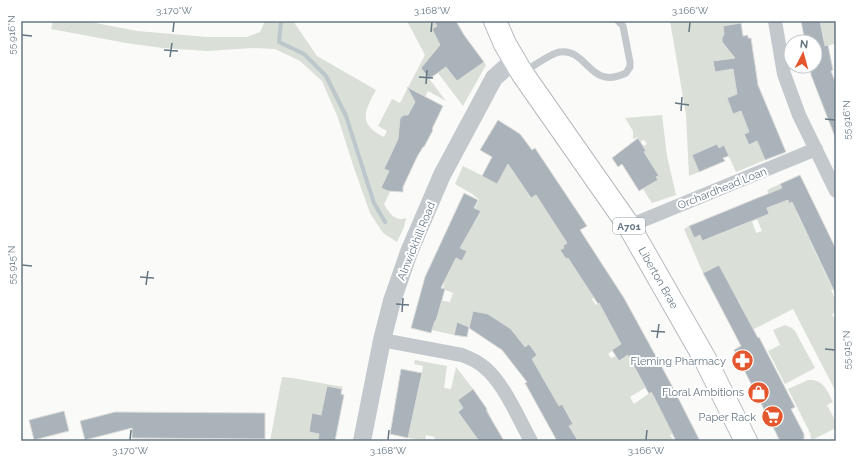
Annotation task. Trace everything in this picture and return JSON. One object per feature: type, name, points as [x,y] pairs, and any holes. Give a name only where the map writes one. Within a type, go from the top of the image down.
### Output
[{"type":"main road","name":"Liberton Brae","points":[[495,21],[505,44],[518,66],[629,226],[705,359],[746,441]]},
{"type":"street","points":[[775,21],[784,74],[799,115],[836,191]]},
{"type":"street","name":"Alnwickhill Road","points":[[362,441],[382,340],[392,301],[409,252],[442,176],[494,78],[518,66]]},
{"type":"street","name":"Orchardhead Loan","points":[[629,226],[816,149]]},
{"type":"street","points":[[382,340],[462,355],[484,366],[500,384],[531,441]]},
{"type":"lane","points":[[518,66],[546,59],[560,52],[574,54],[598,75],[613,78],[626,73],[630,67],[630,62],[622,26],[618,21]]},
{"type":"shaded area","points":[[53,21],[85,21],[137,31],[207,37],[247,37],[260,32],[265,21],[293,21],[317,56],[376,90],[366,111],[366,117],[370,127],[384,137],[387,131],[378,126],[392,99],[400,103],[425,55],[407,21],[435,21],[437,26],[432,29],[441,46],[464,35],[468,40],[445,57],[457,81],[484,62],[486,65],[463,106],[438,73],[443,69],[429,59],[421,68],[446,101],[428,91],[425,97],[413,92],[412,96],[416,100],[414,103],[420,106],[409,115],[404,115],[400,118],[399,124],[422,148],[418,155],[412,152],[387,162],[384,169],[389,171],[381,188],[390,192],[384,204],[390,213],[396,218],[406,218],[404,227],[397,242],[383,233],[370,213],[338,118],[322,81],[300,61],[275,49],[253,48],[207,51],[163,48],[126,43],[51,29]]},
{"type":"shaded area","points":[[670,21],[741,21],[741,23],[723,26],[724,36],[722,39],[726,49],[739,48],[740,57],[713,61],[715,71],[733,69],[743,115],[749,113],[773,122],[744,134],[749,145],[757,141],[765,160],[736,172],[724,146],[719,148],[717,144],[692,155],[699,172],[689,176],[686,115]]},
{"type":"shaded area","points":[[820,21],[836,21],[836,48],[835,44],[823,45],[824,38]]},
{"type":"shaded area","points":[[662,115],[667,156],[676,195],[652,203],[643,189],[658,180],[656,177],[658,176],[638,156],[646,151],[643,146],[647,144],[644,140],[640,142],[638,137],[633,139],[633,131],[625,118]]},
{"type":"shaded area","points":[[522,136],[529,146],[510,167],[516,176],[521,172],[530,185],[525,189],[530,198],[536,194],[550,217],[555,213],[580,230],[583,235],[564,247],[561,251],[566,259],[570,257],[595,296],[592,299],[596,305],[603,301],[624,342],[608,354],[611,358],[616,356],[620,361],[628,355],[642,382],[664,370],[666,375],[630,397],[634,404],[651,392],[654,397],[656,396],[674,433],[670,435],[673,440],[677,438],[678,441],[578,441],[576,437],[563,429],[573,423],[562,404],[542,415],[557,403],[541,374],[518,370],[537,355],[529,344],[525,347],[513,333],[514,331],[509,328],[498,340],[507,326],[488,314],[481,324],[476,323],[478,312],[473,311],[469,327],[457,322],[454,335],[432,330],[438,315],[416,309],[418,303],[437,309],[439,300],[450,302],[453,293],[443,289],[445,280],[426,274],[430,267],[448,275],[456,258],[462,261],[467,251],[460,248],[481,211],[475,208],[479,199],[455,184],[463,166],[497,183]]},
{"type":"shaded area","points":[[780,184],[789,204],[809,195],[802,208],[796,212],[806,233],[824,225],[817,235],[809,239],[819,261],[836,253],[836,260],[822,267],[832,288],[836,288],[831,290],[836,300],[836,312],[832,314],[836,320],[836,392],[793,309],[737,338],[750,324],[738,299],[721,308],[732,290],[719,265],[703,273],[684,229],[689,226],[694,237],[700,235],[703,241],[752,221],[756,233],[762,231],[757,219],[769,214],[767,208],[773,206],[767,190]]},
{"type":"shaded area","points":[[785,325],[795,331],[815,368],[785,384],[768,351],[780,345],[773,330]]},
{"type":"shaded area","points":[[415,360],[447,366],[444,388],[451,389],[456,367],[473,389],[458,400],[463,408],[458,412],[467,424],[487,409],[491,418],[472,428],[478,439],[475,441],[434,441],[435,437],[426,435],[425,440],[408,438],[413,414],[404,401],[416,403],[423,366],[414,364]]},
{"type":"shaded area","points":[[282,377],[343,387],[342,389],[327,386],[321,417],[311,418],[309,432],[319,434],[318,441],[270,441]]},
{"type":"shaded area","points":[[808,380],[817,381],[824,386],[833,402],[827,405],[836,422],[836,428],[812,440],[811,435],[788,389]]},
{"type":"building","points":[[434,21],[456,21],[464,35],[484,62],[457,81],[446,67],[429,79],[421,68],[440,45],[432,29],[437,26]]},
{"type":"building","points":[[801,21],[820,21],[823,34],[803,34]]},
{"type":"building","points":[[741,23],[743,36],[748,35],[748,38],[751,38],[758,85],[786,152],[765,160],[757,141],[749,145],[744,134],[749,132],[741,111],[733,114],[727,98],[737,94],[733,69],[715,72],[713,61],[735,58],[722,42],[724,34],[723,26]]},
{"type":"building","points":[[823,36],[825,46],[828,45],[833,70],[831,71],[836,84],[836,137],[835,137],[811,75],[823,74]]},
{"type":"building","points":[[407,87],[443,106],[432,129],[433,130],[417,157],[403,187],[403,192],[388,191],[381,188],[389,171],[384,169],[398,139],[400,118],[404,115],[408,115],[415,102]]},
{"type":"building","points":[[498,120],[520,134],[532,150],[535,148],[587,226],[580,230],[624,298],[700,441],[676,441],[654,397],[651,392],[649,394],[628,355],[619,361],[612,350],[621,344],[599,303],[598,304],[568,258],[566,259],[560,250],[564,248],[563,246],[567,243],[536,195],[531,198],[508,164],[497,184],[482,176],[492,157],[480,150]]},
{"type":"building","points":[[638,138],[646,151],[644,152],[659,176],[656,177],[658,180],[639,191],[622,164],[618,167],[612,158]]},
{"type":"building","points":[[717,144],[719,148],[724,145],[729,156],[723,158],[725,161],[699,172],[692,155]]},
{"type":"building","points":[[800,175],[836,249],[836,295],[792,202],[789,204],[788,200],[767,208],[769,214],[702,241],[700,235],[694,238],[689,226],[782,188],[780,184]]},
{"type":"building","points":[[464,193],[478,200],[474,208],[481,211],[460,248],[467,251],[462,261],[456,258],[441,288],[445,289],[431,333],[411,328],[425,277]]},
{"type":"building","points":[[719,265],[758,338],[759,337],[795,407],[791,409],[804,434],[804,439],[799,441],[780,441],[734,350],[741,346],[703,273]]},
{"type":"building","points":[[473,311],[488,314],[511,329],[525,347],[529,344],[537,355],[532,359],[559,406],[562,404],[573,424],[569,426],[578,441],[557,441],[525,383],[527,382],[502,350],[469,328]]},
{"type":"building","points":[[457,322],[469,327],[467,337],[454,335]]},
{"type":"building","points":[[401,369],[422,373],[408,438],[390,434]]},
{"type":"building","points":[[327,386],[342,389],[341,394],[344,395],[335,441],[318,441],[319,434],[309,432],[312,413],[321,415]]},
{"type":"building","points":[[473,389],[487,409],[486,410],[504,441],[479,441],[458,412],[463,408],[458,400]]},
{"type":"building","points":[[64,411],[69,431],[34,440],[29,420]]},
{"type":"building","points":[[115,412],[265,413],[265,439],[132,438],[132,428],[85,440],[80,421]]},
{"type":"waterway","points":[[281,21],[279,42],[304,54],[326,76],[346,116],[374,203],[385,222]]},
{"type":"place","name":"Fleming Pharmacy","points":[[742,361]]},
{"type":"place","name":"Floral Ambitions","points":[[759,392]]},
{"type":"place","name":"Paper Rack","points":[[772,417]]}]
